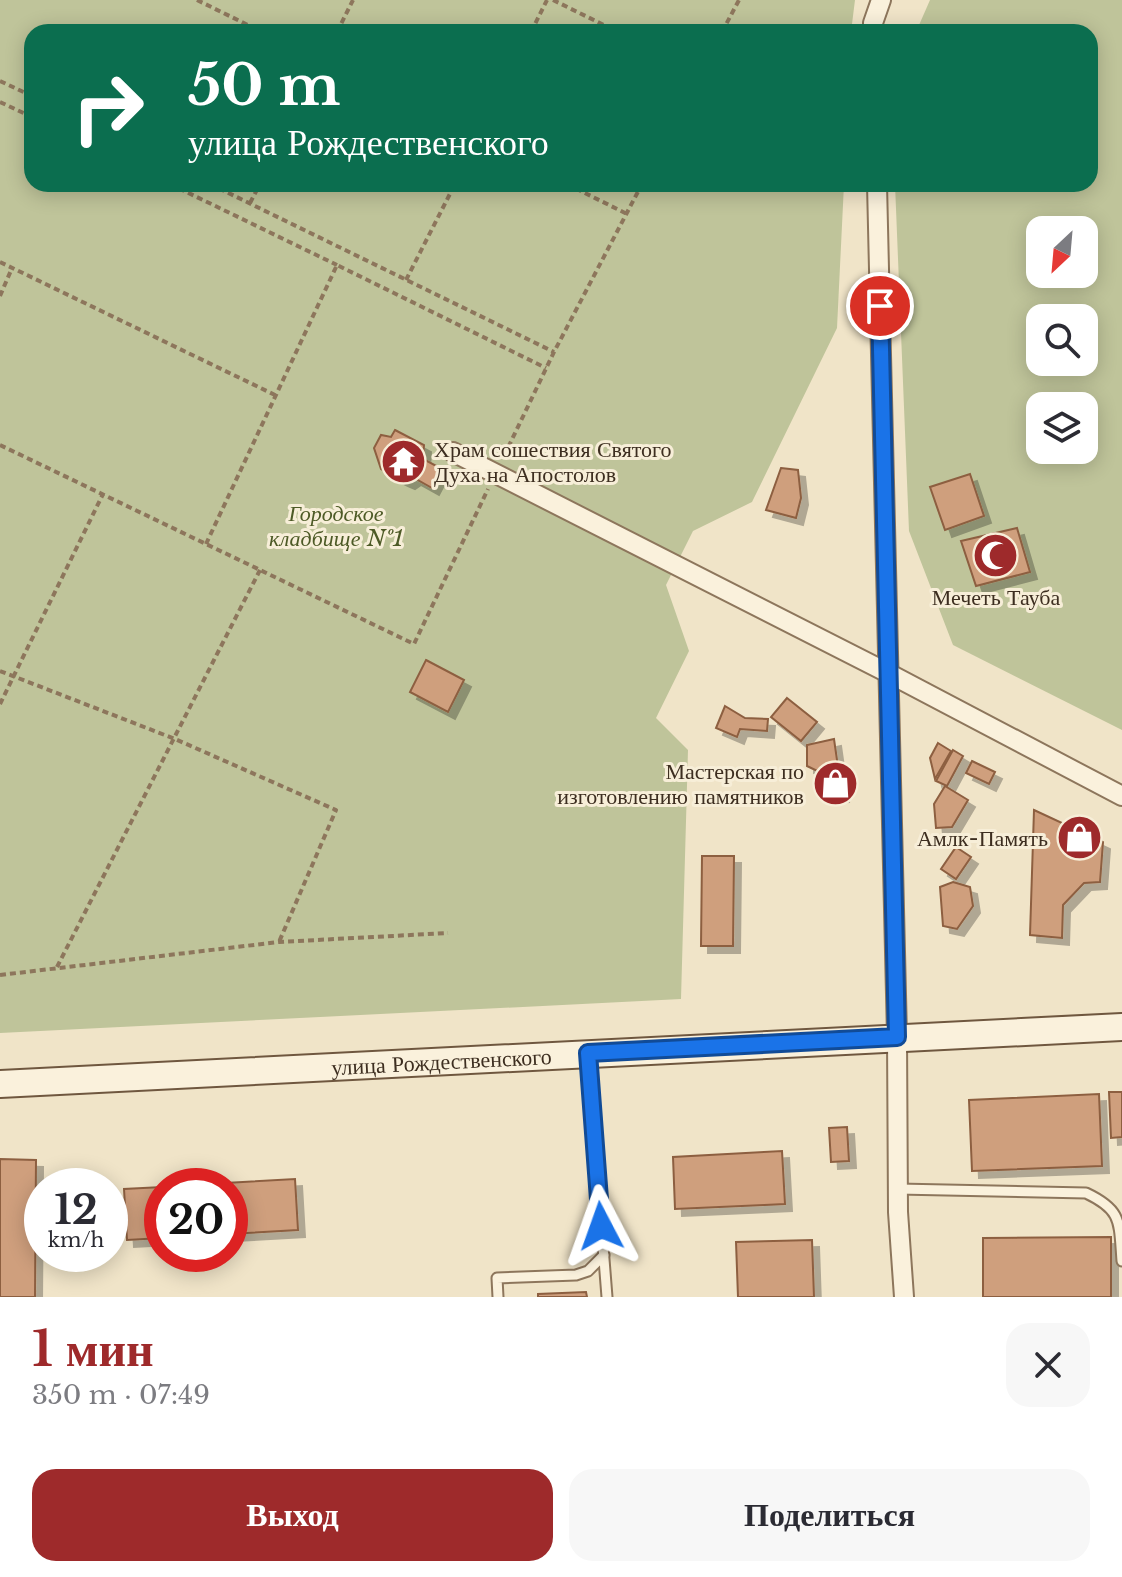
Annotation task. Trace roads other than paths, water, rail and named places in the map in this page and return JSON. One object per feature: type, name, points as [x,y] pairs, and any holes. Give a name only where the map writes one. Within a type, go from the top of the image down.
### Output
[{"type":"main road","name":"улица Рождественского","points":[[0,1084],[1122,1027]]},
{"type":"street","points":[[873,24],[881,0]]},
{"type":"street","points":[[877,192],[898,1189],[904,1297]]},
{"type":"street","points":[[453,452],[1122,796]]},
{"type":"lane","points":[[588,1053],[607,1297]]},
{"type":"lane","points":[[898,1189],[1086,1193],[1109,1202],[1119,1215],[1122,1261]]},
{"type":"lane","points":[[498,1297],[497,1278],[576,1275],[588,1271],[604,1255]]},
{"type":"place","name":"Храм сошествия Святого Духа на Апостолов","points":[[403,462]]},
{"type":"place","name":"Мечеть Тауба","points":[[996,556]]},
{"type":"place","name":"Мастерская по изготовлению памятников","points":[[835,784]]},
{"type":"place","name":"Амлк-Память","points":[[1079,838]]},
{"type":"park label","name":"Городское кладбище №1","points":[[336,526]]}]
